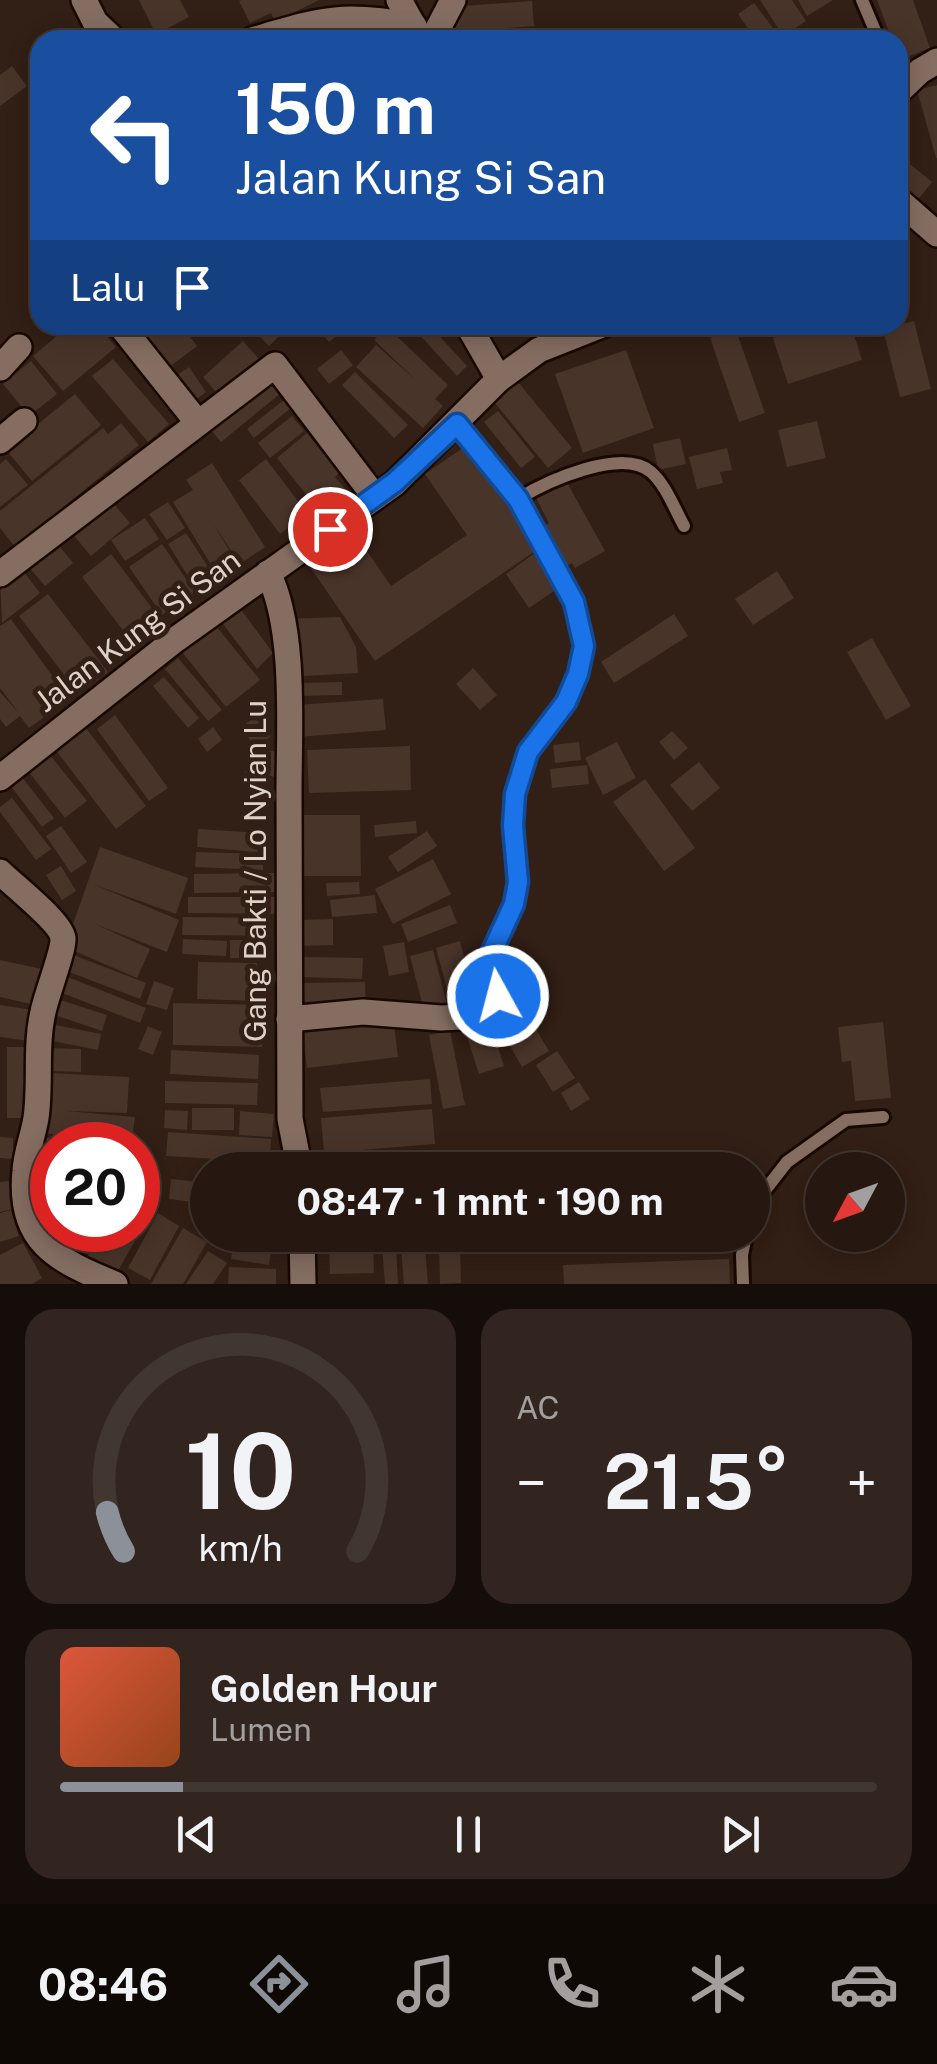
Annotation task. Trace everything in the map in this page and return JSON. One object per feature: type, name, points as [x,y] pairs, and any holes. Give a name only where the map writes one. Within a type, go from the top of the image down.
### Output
[{"type":"street","points":[[84,0],[104,30]]},
{"type":"street","points":[[399,0],[420,30]]},
{"type":"street","points":[[427,30],[452,0]]},
{"type":"street","points":[[284,30],[348,16],[403,30]]},
{"type":"street","points":[[908,77],[937,61]]},
{"type":"street","points":[[908,209],[937,234]]},
{"type":"street","points":[[128,335],[198,423]]},
{"type":"street","points":[[474,335],[499,380]]},
{"type":"street","name":"Jalan Kung Si San","points":[[0,778],[176,640],[375,497],[457,424],[499,380],[539,350],[577,335]]},
{"type":"street","points":[[0,368],[19,346]]},
{"type":"street","points":[[0,574],[275,365],[375,497]]},
{"type":"street","points":[[0,440],[24,421]]},
{"type":"street","name":"Gang Bakti / Lo Nyian Lu","points":[[268,573],[283,615],[289,727],[290,1119],[296,1152]]},
{"type":"street","points":[[0,872],[56,924],[63,940],[41,1019],[36,1121],[24,1173],[24,1205],[41,1243],[115,1284]]},
{"type":"street","points":[[289,1020],[363,1012],[441,1018],[479,1016]]},
{"type":"street","points":[[302,1252],[303,1284]]},
{"type":"lane","points":[[862,0],[875,30]]},
{"type":"lane","points":[[457,424],[518,499],[574,602],[584,646],[566,702],[528,752],[515,794],[513,826],[518,882],[514,904],[490,956],[498,996]]},
{"type":"lane","points":[[518,499],[559,477],[627,460],[655,475],[684,526]]},
{"type":"lane","points":[[770,1184],[787,1162],[846,1120],[884,1117]]},
{"type":"lane","points":[[743,1252],[743,1284]]},
{"type":"building","points":[[139,0],[180,0],[189,17],[164,30],[154,30]]},
{"type":"building","points":[[319,0],[275,22],[271,13],[250,23],[239,1]]},
{"type":"building","points":[[760,0],[792,0],[806,21],[792,30],[779,30]]},
{"type":"building","points":[[798,0],[833,0],[807,16]]},
{"type":"building","points":[[877,0],[913,0],[930,48],[908,57],[908,30],[888,30]]},
{"type":"building","points":[[532,1],[534,26],[453,30],[450,7]]},
{"type":"building","points":[[754,3],[774,30],[749,30],[738,14]]},
{"type":"building","points":[[12,66],[27,86],[0,106],[0,75]]},
{"type":"building","points":[[937,85],[937,158],[936,158],[917,90]]},
{"type":"building","points":[[908,163],[932,182],[917,201],[908,193]]},
{"type":"building","points":[[914,321],[931,389],[900,397],[884,335],[908,335],[908,323]]},
{"type":"building","points":[[58,335],[106,335],[116,347],[63,391],[33,356]]},
{"type":"building","points":[[189,335],[197,346],[164,371],[139,338]]},
{"type":"building","points":[[258,335],[281,335],[269,346]]},
{"type":"building","points":[[379,335],[395,335],[448,385],[435,399],[443,406],[423,428],[356,367],[376,345],[417,381],[374,340]]},
{"type":"building","points":[[420,335],[438,335],[467,366],[457,376]]},
{"type":"building","points":[[738,335],[765,413],[739,422],[710,338]]},
{"type":"building","points":[[854,335],[862,360],[788,384],[773,338]]},
{"type":"building","points":[[243,341],[264,365],[224,401],[203,377]]},
{"type":"building","points":[[341,350],[353,365],[329,384],[317,369]]},
{"type":"building","points":[[626,350],[654,428],[583,453],[555,374]]},
{"type":"building","points":[[113,359],[169,424],[148,442],[92,376]]},
{"type":"building","points":[[31,361],[57,394],[29,416],[3,384]]},
{"type":"building","points":[[189,367],[206,392],[190,404],[172,379]]},
{"type":"building","points":[[271,370],[286,389],[221,442],[206,424]]},
{"type":"building","points":[[355,372],[408,425],[394,438],[342,385]]},
{"type":"building","points":[[518,382],[572,448],[548,468],[494,402]]},
{"type":"building","points":[[75,394],[101,425],[32,481],[6,450]]},
{"type":"building","points":[[290,395],[297,403],[254,438],[247,429]]},
{"type":"building","points":[[498,411],[535,457],[521,468],[484,422]]},
{"type":"building","points":[[292,416],[304,431],[270,458],[258,443]]},
{"type":"building","points":[[817,421],[826,458],[787,467],[778,430]]},
{"type":"building","points":[[121,423],[139,445],[15,547],[0,528],[0,511],[103,428],[108,434]]},
{"type":"building","points":[[307,433],[339,473],[335,477],[349,493],[326,512],[312,495],[309,498],[277,458]]},
{"type":"building","points":[[680,438],[686,464],[658,470],[653,444]]},
{"type":"building","points":[[470,443],[541,547],[375,661],[303,557],[349,525],[391,586],[467,535],[425,474]]},
{"type":"building","points":[[727,448],[732,470],[720,472],[723,483],[697,489],[689,457]]},
{"type":"building","points":[[6,459],[28,485],[0,507],[0,464]]},
{"type":"building","points":[[266,459],[307,513],[280,534],[239,480]]},
{"type":"building","points":[[212,463],[265,547],[240,564],[214,525],[238,565],[219,578],[173,502],[193,490],[186,480]]},
{"type":"building","points":[[565,479],[605,551],[575,568],[572,563],[557,571],[535,531],[549,523],[535,496]]},
{"type":"building","points":[[108,497],[130,523],[91,556],[69,530]]},
{"type":"building","points":[[168,502],[185,528],[167,540],[149,514]]},
{"type":"building","points":[[145,518],[159,539],[125,561],[111,540]]},
{"type":"building","points":[[186,533],[216,579],[197,591],[168,544]]},
{"type":"building","points":[[57,543],[73,563],[45,586],[29,567]]},
{"type":"building","points":[[162,544],[195,592],[162,615],[129,567]]},
{"type":"building","points":[[539,550],[563,585],[529,608],[506,574]]},
{"type":"building","points":[[111,554],[158,616],[129,638],[82,577]]},
{"type":"building","points":[[17,563],[40,593],[2,623],[0,576]]},
{"type":"building","points":[[777,571],[794,598],[753,625],[735,599]]},
{"type":"building","points":[[48,594],[108,672],[79,694],[19,616]]},
{"type":"building","points":[[242,611],[273,653],[257,669],[223,624]]},
{"type":"building","points":[[674,614],[688,636],[614,683],[601,662]]},
{"type":"building","points":[[340,617],[356,647],[358,673],[288,677],[284,619]]},
{"type":"building","points":[[11,619],[69,699],[29,728],[20,716],[6,727],[0,719],[0,692],[18,712],[0,688],[0,626]]},
{"type":"building","points":[[215,625],[260,680],[226,707],[182,652]]},
{"type":"building","points":[[872,638],[911,706],[886,720],[847,652]]},
{"type":"building","points":[[178,658],[222,710],[208,721],[165,669]]},
{"type":"building","points":[[473,668],[497,695],[480,710],[456,684]]},
{"type":"building","points":[[164,677],[199,718],[188,728],[153,686]]},
{"type":"building","points":[[342,682],[342,695],[301,696],[300,683]]},
{"type":"building","points":[[383,699],[386,730],[298,737],[296,705]]},
{"type":"building","points":[[115,715],[168,788],[149,801],[97,729]]},
{"type":"building","points":[[255,716],[271,736],[256,748],[241,728]]},
{"type":"building","points":[[85,727],[146,806],[116,829],[55,749]]},
{"type":"building","points":[[213,727],[222,740],[207,752],[198,739]]},
{"type":"building","points":[[672,731],[688,748],[674,760],[659,742]]},
{"type":"building","points":[[579,742],[581,760],[555,763],[553,745]]},
{"type":"building","points":[[617,742],[636,778],[603,795],[585,758]]},
{"type":"building","points":[[410,746],[411,790],[309,793],[307,750]]},
{"type":"building","points":[[248,748],[280,752],[277,777],[245,773]]},
{"type":"building","points":[[50,755],[87,801],[65,818],[29,772]]},
{"type":"building","points":[[699,762],[720,788],[692,811],[670,785]]},
{"type":"building","points":[[587,765],[589,784],[552,788],[550,769]]},
{"type":"building","points":[[21,776],[54,818],[42,827],[10,785]]},
{"type":"building","points":[[645,779],[695,848],[664,871],[613,802]]},
{"type":"building","points":[[12,798],[51,849],[36,860],[0,812],[0,807]]},
{"type":"building","points":[[298,815],[360,815],[361,876],[299,876]]},
{"type":"building","points":[[416,821],[417,833],[375,837],[374,825]]},
{"type":"building","points":[[61,826],[87,862],[71,873],[46,836]]},
{"type":"building","points":[[198,829],[259,833],[257,852],[197,847]]},
{"type":"building","points":[[427,831],[437,846],[398,872],[388,857]]},
{"type":"building","points":[[100,847],[188,878],[176,914],[95,885],[179,920],[167,952],[95,924],[150,949],[137,978],[65,947]]},
{"type":"building","points":[[196,852],[263,854],[263,870],[195,867]]},
{"type":"building","points":[[433,859],[451,894],[393,924],[375,889]]},
{"type":"building","points":[[61,866],[76,891],[62,900],[46,875]]},
{"type":"building","points":[[275,873],[276,892],[194,893],[194,874]]},
{"type":"building","points":[[359,882],[360,894],[327,896],[326,883]]},
{"type":"building","points":[[375,895],[377,913],[332,917],[330,900]]},
{"type":"building","points":[[188,897],[276,897],[276,914],[188,913]]},
{"type":"building","points":[[450,905],[457,923],[408,942],[401,924]]},
{"type":"building","points":[[183,917],[271,918],[271,936],[182,935]]},
{"type":"building","points":[[333,919],[333,945],[300,946],[299,920]]},
{"type":"building","points":[[183,939],[227,941],[226,956],[182,954]]},
{"type":"building","points":[[230,940],[258,940],[258,958],[230,958]]},
{"type":"building","points":[[460,941],[474,994],[450,1000],[436,948]]},
{"type":"building","points":[[404,942],[409,972],[389,976],[383,946]]},
{"type":"building","points":[[433,950],[447,1004],[424,1011],[410,956]]},
{"type":"building","points":[[63,951],[146,983],[140,999],[56,967]]},
{"type":"building","points":[[303,957],[363,958],[362,979],[302,977]]},
{"type":"building","points":[[0,960],[42,969],[35,1005],[0,997]]},
{"type":"building","points":[[198,962],[257,963],[257,1001],[197,999]]},
{"type":"building","points":[[55,972],[146,1008],[140,1023],[49,988]]},
{"type":"building","points":[[154,981],[174,988],[167,1010],[146,1004]]},
{"type":"building","points":[[365,982],[366,1008],[299,1008],[299,983]]},
{"type":"building","points":[[54,998],[107,1015],[102,1031],[49,1013]]},
{"type":"building","points":[[520,1002],[549,1051],[522,1067],[493,1017]]},
{"type":"building","points":[[173,1003],[263,1005],[262,1047],[173,1045]]},
{"type":"building","points":[[0,1005],[33,1010],[29,1041],[0,1037]]},
{"type":"building","points":[[393,1016],[398,1057],[307,1068],[302,1027]]},
{"type":"building","points":[[488,1016],[504,1066],[479,1074],[463,1024]]},
{"type":"building","points":[[883,1022],[891,1098],[855,1101],[851,1061],[842,1062],[838,1027]]},
{"type":"building","points":[[50,1024],[101,1034],[98,1050],[47,1040]]},
{"type":"building","points":[[148,1026],[162,1032],[153,1055],[138,1049]]},
{"type":"building","points":[[450,1031],[465,1105],[443,1109],[429,1035]]},
{"type":"building","points":[[7,1047],[29,1047],[30,1118],[7,1118]]},
{"type":"building","points":[[48,1048],[81,1049],[81,1072],[48,1071]]},
{"type":"building","points":[[171,1050],[259,1055],[258,1079],[170,1074]]},
{"type":"building","points":[[557,1051],[575,1078],[553,1092],[536,1065]]},
{"type":"building","points":[[50,1073],[129,1077],[127,1113],[66,1111],[135,1117],[134,1122],[44,1122]]},
{"type":"building","points":[[430,1079],[432,1104],[323,1112],[320,1088]]},
{"type":"building","points":[[165,1081],[258,1083],[257,1105],[165,1103]]},
{"type":"building","points":[[579,1082],[590,1099],[571,1111],[561,1093]]},
{"type":"building","points":[[192,1108],[234,1108],[234,1130],[192,1130]]},
{"type":"building","points":[[432,1109],[435,1144],[324,1152],[321,1118]]},
{"type":"building","points":[[165,1110],[188,1111],[187,1130],[164,1128]]},
{"type":"building","points":[[240,1111],[274,1114],[272,1137],[239,1135]]},
{"type":"building","points":[[168,1132],[271,1139],[270,1152],[190,1152],[190,1157],[166,1156]]},
{"type":"building","points":[[0,1137],[13,1138],[13,1159],[0,1158]]},
{"type":"building","points":[[171,1179],[190,1181],[190,1202],[169,1199]]},
{"type":"building","points":[[9,1181],[14,1209],[0,1212],[0,1182]]},
{"type":"building","points":[[11,1210],[19,1236],[0,1242],[0,1213]]},
{"type":"building","points":[[160,1214],[179,1226],[150,1280],[128,1268],[137,1252],[160,1252]]},
{"type":"building","points":[[183,1228],[190,1232],[190,1252],[201,1252],[183,1284],[151,1284]]},
{"type":"building","points":[[23,1243],[42,1278],[32,1284],[0,1284],[0,1255]]},
{"type":"building","points":[[90,1252],[129,1252],[115,1276],[86,1259]]},
{"type":"building","points":[[207,1252],[227,1263],[213,1284],[186,1284]]},
{"type":"building","points":[[232,1252],[271,1252],[269,1265],[231,1259]]},
{"type":"building","points":[[329,1252],[373,1252],[374,1273],[330,1274]]},
{"type":"building","points":[[382,1252],[396,1252],[398,1284],[385,1284]]},
{"type":"building","points":[[401,1252],[425,1252],[428,1284],[404,1284]]},
{"type":"building","points":[[439,1252],[460,1252],[461,1283],[440,1284]]},
{"type":"building","points":[[729,1259],[730,1284],[564,1284],[563,1265]]},
{"type":"building","points":[[229,1267],[276,1269],[276,1284],[228,1284]]},
{"type":"route","points":[[330,529],[395,482],[457,424],[518,499],[574,602],[584,646],[578,674],[566,702],[528,752],[515,794],[513,826],[518,882],[514,904],[490,956],[498,996]]}]
